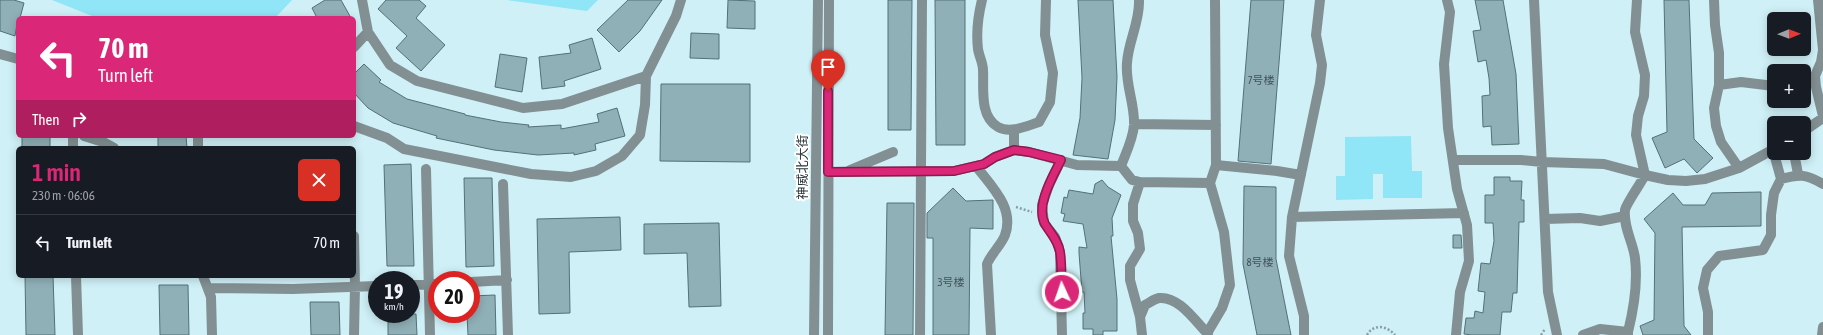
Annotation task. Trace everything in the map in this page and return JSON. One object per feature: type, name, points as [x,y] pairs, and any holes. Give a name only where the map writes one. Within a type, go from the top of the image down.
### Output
[{"type":"street","points":[[362,0],[368,32],[390,65],[417,81],[523,108],[562,104],[646,76]]},
{"type":"street","points":[[356,127],[387,138],[404,149],[531,174],[571,177],[596,171],[622,156],[640,135],[645,105],[646,76],[676,16],[681,0]]},
{"type":"street","name":"神威北大街","points":[[814,335],[818,0]]},
{"type":"street","name":"神威北大街","points":[[828,335],[829,0]]},
{"type":"street","points":[[920,335],[922,0]]},
{"type":"street","points":[[982,0],[977,22],[978,49],[983,69],[983,90],[987,116],[998,127],[1014,130],[1039,122],[1050,102],[1053,73],[1045,35],[1046,0]]},
{"type":"street","points":[[1121,166],[1131,139],[1134,124],[1127,81],[1127,62],[1136,25],[1139,0]]},
{"type":"street","points":[[1140,316],[1145,305],[1158,298],[1171,299],[1181,304],[1208,334],[1222,308],[1230,285],[1224,232],[1210,183],[1216,165],[1215,0]]},
{"type":"street","points":[[1304,335],[1304,316],[1289,256],[1292,217],[1320,83],[1322,65],[1316,35],[1320,0]]},
{"type":"street","points":[[1447,0],[1450,12],[1444,64],[1448,128],[1457,189],[1467,224],[1469,261],[1460,292],[1456,335]]},
{"type":"street","points":[[1534,0],[1548,292],[1557,335]]},
{"type":"street","points":[[1583,335],[1600,329],[1628,334],[1633,310],[1636,283],[1635,259],[1632,241],[1625,224],[1625,208],[1645,175],[1636,135],[1638,116],[1644,96],[1645,75],[1636,32],[1637,0]]},
{"type":"street","points":[[1714,0],[1715,25],[1719,52],[1719,85],[1714,108],[1716,126],[1721,142],[1739,168]]},
{"type":"street","points":[[1811,126],[1823,117],[1815,76],[1821,62],[1823,50],[1818,0]]},
{"type":"street","points":[[356,45],[368,32]]},
{"type":"street","points":[[0,54],[16,58]]},
{"type":"street","points":[[1811,77],[1815,76]]},
{"type":"street","points":[[1719,85],[1741,82],[1767,85]]},
{"type":"street","points":[[1134,124],[1216,125]]},
{"type":"street","points":[[1014,130],[1014,150]]},
{"type":"street","points":[[90,138],[110,146]]},
{"type":"street","points":[[828,172],[954,171],[984,164],[995,157],[1014,150],[1029,152],[1077,165],[1121,166]]},
{"type":"street","points":[[846,172],[893,152]]},
{"type":"street","points":[[1453,160],[1521,160],[1604,164],[1668,180],[1686,181],[1705,179],[1739,168],[1767,153]]},
{"type":"street","points":[[1061,160],[1049,185],[1042,205],[1044,223],[1055,237],[1060,252],[1062,335]]},
{"type":"street","points":[[1708,335],[1708,312],[1703,288],[1707,270],[1719,256],[1763,250],[1771,235],[1771,215],[1774,193],[1781,179],[1776,160]]},
{"type":"street","points":[[1795,160],[1798,174]]},
{"type":"street","points":[[1216,165],[1301,175]]},
{"type":"street","points":[[976,166],[1006,206],[1007,221],[1005,236],[991,254],[987,264],[991,335]]},
{"type":"street","points":[[1121,166],[1132,180],[1140,182],[1210,183]]},
{"type":"street","points":[[426,169],[432,271]]},
{"type":"street","points":[[1781,179],[1798,174],[1812,177],[1823,184]]},
{"type":"street","points":[[1140,182],[1133,204],[1133,221],[1138,233],[1140,249],[1130,266],[1130,280],[1140,316],[1142,335]]},
{"type":"street","points":[[503,184],[508,280],[508,335]]},
{"type":"street","points":[[1292,217],[1464,213]]},
{"type":"street","points":[[1545,219],[1580,218],[1600,221],[1625,216]]},
{"type":"street","points":[[76,278],[78,335]]},
{"type":"street","points":[[204,278],[211,297],[212,335]]},
{"type":"street","points":[[354,335],[355,278]]},
{"type":"street","points":[[480,282],[508,280]]},
{"type":"street","points":[[208,288],[293,289],[368,286]]},
{"type":"street","points":[[430,335],[431,323]]},
{"type":"street","points":[[1822,335],[1823,327]]},
{"type":"path","points":[[1006,206],[1014,206],[1044,217]]},
{"type":"path","points":[[1367,335],[1370,330],[1378,326],[1389,328],[1395,335]]},
{"type":"shaded area","points":[[52,0],[292,0],[277,16],[92,16]]},
{"type":"shaded area","points":[[507,0],[598,0],[587,11]]},
{"type":"shaded area","points":[[1411,136],[1412,171],[1422,171],[1422,198],[1383,198],[1383,174],[1373,174],[1373,199],[1336,200],[1336,176],[1345,176],[1345,137]]},
{"type":"building","points":[[0,0],[14,0],[24,3],[21,16],[16,16],[15,36],[0,31]]},
{"type":"building","points":[[325,0],[341,0],[350,16],[316,16],[312,8]]},
{"type":"building","points":[[386,0],[419,0],[426,6],[416,18],[445,45],[421,71],[396,48],[407,36],[378,9]]},
{"type":"building","points":[[628,0],[662,0],[640,31],[619,52],[597,30]]},
{"type":"building","points":[[728,0],[755,1],[755,29],[727,28]]},
{"type":"building","points":[[888,0],[912,0],[911,130],[888,130]]},
{"type":"building","points":[[935,0],[965,0],[965,145],[936,145]]},
{"type":"building","points":[[1078,0],[1113,0],[1117,77],[1115,120],[1108,159],[1073,155],[1080,118],[1082,78]]},
{"type":"building","points":[[1251,0],[1284,0],[1271,164],[1238,161]]},
{"type":"building","points":[[1475,0],[1503,0],[1516,74],[1519,144],[1492,145],[1491,126],[1483,127],[1482,96],[1490,95],[1489,78],[1486,60],[1478,62],[1473,31],[1481,30]]},
{"type":"building","points":[[1664,0],[1689,0],[1694,139],[1713,158],[1697,173],[1684,159],[1665,168],[1652,138],[1667,132]]},
{"type":"building","points":[[691,33],[719,34],[719,59],[690,58]]},
{"type":"building","points":[[592,38],[601,69],[564,81],[565,86],[542,89],[539,57],[571,53],[569,45]]},
{"type":"building","points":[[500,54],[527,58],[522,92],[495,87]]},
{"type":"building","points":[[364,64],[381,80],[379,82],[407,99],[465,115],[501,122],[529,125],[528,127],[561,125],[561,129],[599,122],[597,114],[617,108],[625,136],[595,144],[596,150],[574,155],[574,153],[538,155],[494,150],[436,138],[437,136],[393,123],[368,108],[356,95],[356,72]]},
{"type":"building","points":[[661,84],[750,84],[750,162],[660,161]]},
{"type":"building","points":[[22,138],[50,138],[50,146],[22,146]]},
{"type":"building","points":[[158,138],[186,138],[187,146],[158,146]]},
{"type":"building","points":[[411,164],[414,266],[387,266],[384,165]]},
{"type":"building","points":[[1494,177],[1510,177],[1510,181],[1522,181],[1521,200],[1524,200],[1524,222],[1519,222],[1517,293],[1513,293],[1511,312],[1502,312],[1500,335],[1464,334],[1466,318],[1474,318],[1475,311],[1483,313],[1485,292],[1478,291],[1481,263],[1490,264],[1494,241],[1493,223],[1485,223],[1485,195],[1494,195]]},
{"type":"building","points":[[464,178],[492,178],[494,266],[466,267]]},
{"type":"building","points":[[1102,180],[1108,187],[1121,195],[1112,218],[1113,236],[1111,236],[1117,299],[1117,331],[1103,331],[1103,335],[1093,335],[1093,329],[1083,329],[1083,313],[1085,313],[1084,292],[1082,292],[1079,247],[1087,248],[1083,224],[1063,221],[1065,214],[1061,213],[1064,197],[1067,198],[1069,190],[1093,194],[1095,184]]},
{"type":"building","points":[[1244,186],[1276,187],[1276,259],[1291,335],[1257,335],[1243,264]]},
{"type":"building","points":[[953,188],[966,201],[993,200],[993,229],[970,228],[969,335],[933,335],[933,238],[927,238],[927,213]]},
{"type":"building","points":[[1761,192],[1761,226],[1682,227],[1684,326],[1691,335],[1643,335],[1640,326],[1654,320],[1655,233],[1644,219],[1673,193],[1683,205],[1705,205],[1712,193]]},
{"type":"building","points":[[887,203],[914,203],[913,335],[885,335]]},
{"type":"building","points":[[620,217],[621,250],[569,252],[570,313],[539,314],[537,219]]},
{"type":"building","points":[[719,223],[721,306],[689,307],[687,253],[644,254],[644,224]]},
{"type":"building","points":[[1453,235],[1461,235],[1462,248],[1453,248]]},
{"type":"building","points":[[25,278],[53,278],[55,335],[26,335]]},
{"type":"building","points":[[159,285],[188,285],[189,335],[160,335]]},
{"type":"building","points":[[495,295],[496,335],[468,335],[467,323],[480,323],[480,296]]},
{"type":"building","points":[[310,302],[339,302],[340,335],[311,335]]},
{"type":"building","points":[[388,323],[416,323],[417,335],[388,335]]},
{"type":"route","points":[[828,91],[828,172],[954,171],[984,164],[995,157],[1014,150],[1061,160],[1049,185],[1042,205],[1044,223],[1055,237],[1060,252],[1062,292]]}]
